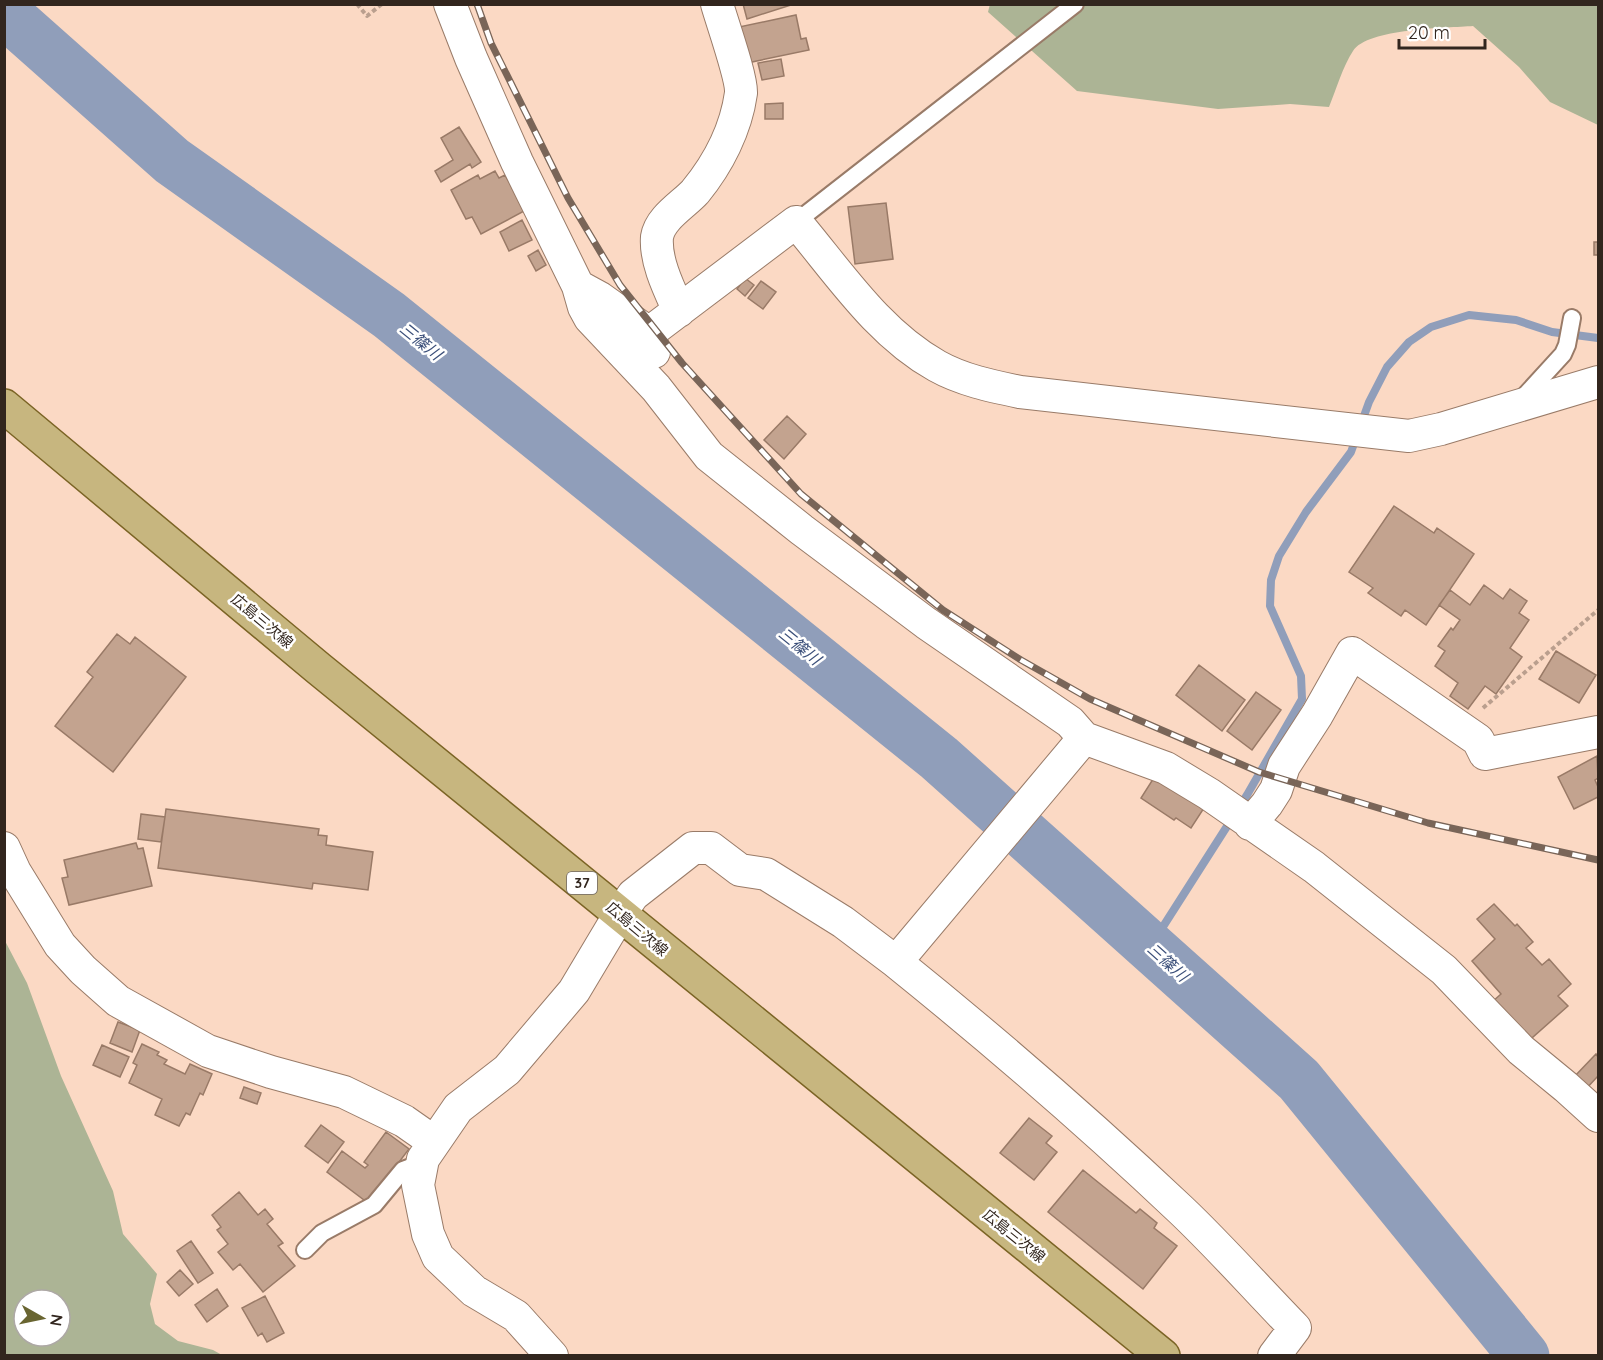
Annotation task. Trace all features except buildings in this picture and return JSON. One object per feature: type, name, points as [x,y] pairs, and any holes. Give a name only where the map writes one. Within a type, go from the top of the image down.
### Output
[{"type":"main road","name":"広島三次線","points":[[4,406],[318,668],[1163,1356]]},
{"type":"street","points":[[450,4],[517,162],[578,286],[590,318],[656,388],[709,456],[802,530],[917,616],[1070,722],[1080,742],[1166,768],[1209,794],[1314,867],[1444,970],[1521,1050],[1598,1116]]},
{"type":"street","points":[[679,311],[667,284],[660,260],[657,238],[660,226],[695,191],[728,141],[741,91],[717,4]]},
{"type":"street","points":[[649,333],[796,222],[870,312],[897,338],[938,367],[960,377],[1020,392],[1409,436],[1441,429],[1599,382]]},
{"type":"street","points":[[578,286],[600,298],[649,333],[659,368],[656,388]]},
{"type":"street","points":[[1250,824],[1276,790],[1284,766],[1352,653],[1478,740],[1485,754],[1599,732]]},
{"type":"street","points":[[901,956],[1080,742]]},
{"type":"street","points":[[4,848],[15,872],[60,945],[83,970],[118,1001],[208,1051],[271,1072],[344,1092],[396,1117],[428,1153]]},
{"type":"street","points":[[552,1356],[516,1316],[474,1291],[438,1257],[429,1234],[418,1185],[428,1153],[458,1108],[507,1070],[574,991],[633,895],[693,848],[711,848],[740,870],[766,874],[901,956],[1182,1211],[1295,1328],[1274,1356]]},
{"type":"lane","points":[[796,222],[1075,4]]},
{"type":"lane","points":[[1517,405],[1554,367],[1567,345],[1571,322]]},
{"type":"lane","points":[[305,1250],[322,1233],[374,1205],[403,1170],[428,1153]]},
{"type":"path","points":[[357,4],[367,16],[382,4]]},
{"type":"path","points":[[1460,728],[1599,610]]},
{"type":"green space","points":[[990,4],[1598,5],[1598,125],[1550,102],[1519,67],[1473,26],[1409,31],[1361,43],[1349,57],[1329,107],[1290,104],[1218,109],[1077,91],[988,12]]},
{"type":"green space","points":[[4,939],[27,983],[61,1076],[113,1191],[123,1234],[157,1274],[150,1304],[155,1324],[178,1341],[213,1350],[222,1355],[5,1355]]},
{"type":"waterway","name":"三篠川","points":[[4,12],[172,161],[389,315],[939,758],[1299,1080],[1524,1356]]},
{"type":"waterway","points":[[1150,947],[1247,795],[1302,699],[1301,676],[1270,606],[1271,580],[1279,556],[1306,512],[1351,452],[1369,402],[1387,367],[1409,342],[1431,327],[1469,315],[1516,320],[1552,332],[1598,338]]},
{"type":"railway","points":[[477,4],[491,43],[568,198],[620,285],[682,363],[801,494],[943,610],[1021,660],[1090,699],[1259,772],[1428,823],[1598,860]]}]
